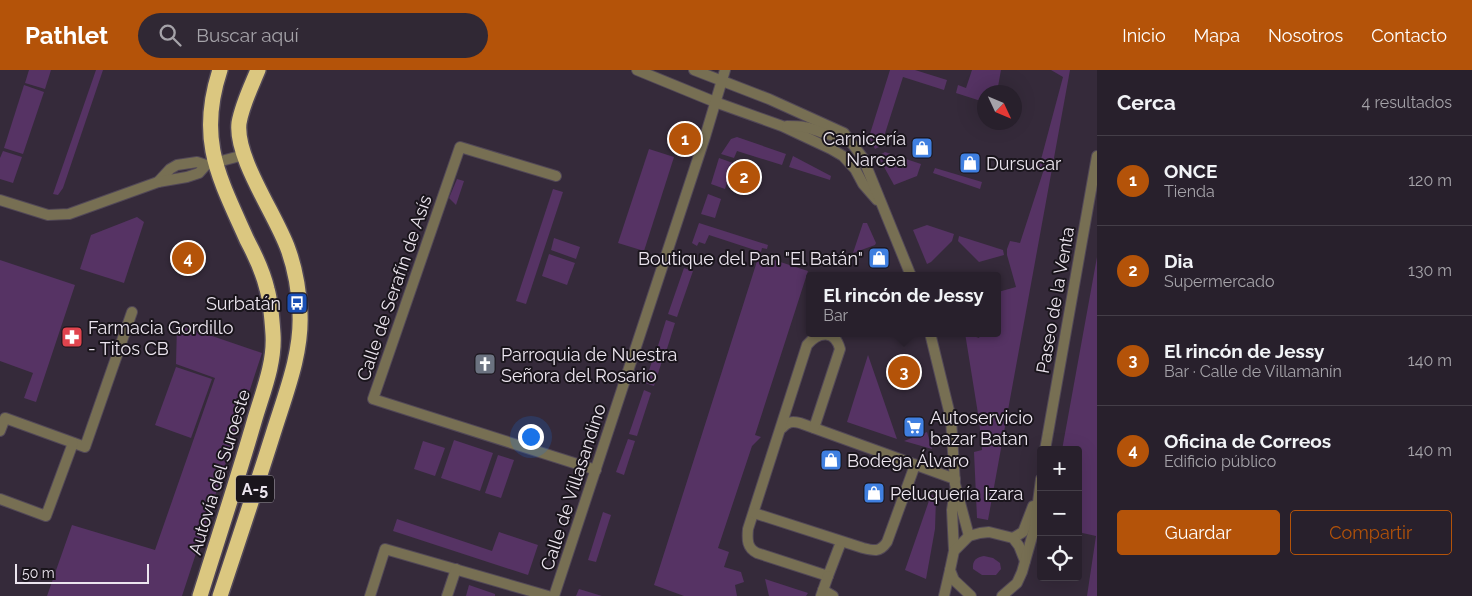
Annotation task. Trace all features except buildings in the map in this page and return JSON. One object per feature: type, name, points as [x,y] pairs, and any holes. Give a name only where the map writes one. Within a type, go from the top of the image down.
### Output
[{"type":"highway","name":"Autovía del Suroeste","points":[[200,596],[242,465],[272,359],[273,336],[267,288],[250,246],[210,164],[211,105],[220,70]]},
{"type":"highway","points":[[244,155],[239,124],[258,70]]},
{"type":"highway","name":"A-5","points":[[220,596],[290,381],[299,340],[300,312],[289,251],[244,155]]},
{"type":"street","points":[[637,70],[715,102],[782,126],[843,156],[855,169],[863,184],[883,207]]},
{"type":"street","points":[[694,70],[769,99],[844,133],[863,158],[909,272]]},
{"type":"street","name":"Calle de Villasandino","points":[[554,596],[725,70]]},
{"type":"street","points":[[782,126],[805,127],[824,135],[837,136],[844,133]]},
{"type":"street","name":"Calle de Serafín de Asís","points":[[556,176],[460,147],[373,400],[596,470]]},
{"type":"street","points":[[0,200],[48,215],[69,214],[158,182],[199,173],[210,164],[244,155]]},
{"type":"street","name":"Paseo de la Venta","points":[[1046,446],[1097,156]]},
{"type":"street","points":[[0,431],[6,418],[85,447],[132,312]]},
{"type":"street","points":[[816,337],[807,345],[748,530],[747,541],[753,550],[828,576]]},
{"type":"street","points":[[814,428],[840,349],[838,341],[832,337]]},
{"type":"street","points":[[931,337],[951,419],[955,481],[952,510],[954,551],[944,596]]},
{"type":"street","points":[[782,428],[792,421],[955,481]]},
{"type":"street","points":[[0,499],[46,516],[73,443]]},
{"type":"street","points":[[754,513],[873,551],[882,549],[887,542],[915,465]]},
{"type":"street","points":[[955,481],[969,536]]},
{"type":"street","points":[[1013,538],[1023,532],[1038,491]]},
{"type":"street","points":[[1016,596],[1017,583],[1035,526],[1040,491]]},
{"type":"street","points":[[954,551],[969,536],[989,532],[1013,538],[1019,546],[1025,562]]},
{"type":"street","points":[[834,596],[822,593],[841,542]]},
{"type":"street","points":[[370,596],[385,549],[548,596]]},
{"type":"street","points":[[447,596],[456,569]]},
{"type":"street","points":[[950,570],[954,580],[971,596]]},
{"type":"street","points":[[1002,596],[1017,583]]},
{"type":"shaded area","points":[[29,70],[51,70],[45,89],[25,83]]},
{"type":"shaded area","points":[[96,70],[103,70],[63,188],[58,195],[53,194]]},
{"type":"shaded area","points":[[890,70],[915,70],[947,80],[944,90],[903,77],[881,146],[875,149],[869,137]]},
{"type":"shaded area","points":[[972,70],[1001,70],[998,85],[977,85],[977,100],[956,93],[958,85],[966,88]]},
{"type":"shaded area","points":[[1051,70],[1070,70],[988,520],[977,518],[974,452],[982,450],[966,337],[1001,337],[1001,291],[1016,287],[1007,249],[1010,241],[1020,243],[1044,169],[1039,167],[1063,77]]},
{"type":"shaded area","points":[[24,85],[44,92],[23,154],[4,148]]},
{"type":"shaded area","points":[[737,137],[786,154],[782,165],[737,151],[734,158],[721,154],[731,139]]},
{"type":"shaded area","points":[[649,149],[674,157],[644,251],[618,243]]},
{"type":"shaded area","points":[[3,151],[22,157],[13,183],[0,179],[0,158]]},
{"type":"shaded area","points":[[885,152],[921,164],[917,176],[894,185],[878,156]]},
{"type":"shaded area","points":[[793,156],[831,176],[830,180],[789,167]]},
{"type":"shaded area","points":[[719,158],[733,163],[725,189],[711,184]]},
{"type":"shaded area","points":[[935,168],[982,182],[980,189],[933,173]]},
{"type":"shaded area","points":[[457,179],[464,181],[456,205],[449,198]]},
{"type":"shaded area","points":[[553,189],[563,192],[526,304],[516,301]]},
{"type":"shaded area","points":[[708,194],[721,199],[715,218],[701,214]]},
{"type":"shaded area","points":[[137,217],[144,222],[124,283],[80,269],[91,235]]},
{"type":"shaded area","points":[[699,223],[768,245],[767,249],[762,248],[761,252],[709,235],[705,244],[699,242],[697,246],[692,243]]},
{"type":"shaded area","points":[[863,223],[867,223],[876,243],[853,253]]},
{"type":"shaded area","points":[[927,225],[954,234],[952,241],[927,264],[913,230]]},
{"type":"shaded area","points":[[959,236],[1003,250],[1004,255],[979,262],[958,241]]},
{"type":"shaded area","points":[[554,238],[580,247],[576,259],[551,250]]},
{"type":"shaded area","points":[[549,254],[575,263],[567,285],[542,276]]},
{"type":"shaded area","points":[[759,255],[808,271],[806,272],[806,277],[755,435],[761,437],[752,446],[718,548],[729,552],[724,567],[741,572],[744,582],[735,585],[737,596],[684,596],[654,585]]},
{"type":"shaded area","points":[[1097,257],[1097,596],[1087,596],[1096,536],[1082,533],[1082,446],[1063,446]]},
{"type":"shaded area","points":[[0,260],[75,285],[36,402],[24,398],[33,373],[0,361]]},
{"type":"shaded area","points":[[684,268],[693,271],[677,317],[668,314]]},
{"type":"shaded area","points":[[666,320],[675,323],[666,352],[657,349]]},
{"type":"shaded area","points":[[177,324],[262,353],[182,596],[47,596],[72,525],[155,550],[215,378],[176,364]]},
{"type":"shaded area","points":[[654,355],[663,358],[654,386],[645,383]]},
{"type":"shaded area","points":[[868,355],[897,439],[847,422]]},
{"type":"shaded area","points":[[176,367],[212,379],[191,438],[155,425]]},
{"type":"shaded area","points":[[644,390],[651,393],[637,436],[629,434]]},
{"type":"shaded area","points":[[927,432],[932,449],[904,441]]},
{"type":"shaded area","points":[[628,439],[635,441],[624,475],[616,472]]},
{"type":"shaded area","points":[[454,440],[493,453],[480,491],[441,478]]},
{"type":"shaded area","points":[[423,441],[445,448],[435,476],[414,469]]},
{"type":"shaded area","points":[[498,455],[514,460],[501,498],[485,493]]},
{"type":"shaded area","points":[[931,495],[936,497],[935,529],[926,579],[905,570]]},
{"type":"shaded area","points":[[603,512],[611,515],[596,562],[588,560]]},
{"type":"shaded area","points":[[397,519],[492,551],[499,532],[538,545],[528,575],[393,531]]},
{"type":"shaded area","points":[[979,557],[993,558],[1000,563],[1001,569],[996,575],[982,575],[973,569],[973,563]]},
{"type":"shaded area","points":[[765,579],[808,593],[806,596],[769,596]]},
{"type":"shaded area","points":[[469,585],[495,594],[495,596],[466,596]]},
{"type":"shaded area","points":[[579,589],[602,596],[576,596]]},
{"type":"place","name":"ONCE","points":[[685,139]]},
{"type":"place","name":"Carnicería Narcea","points":[[922,148]]},
{"type":"place","name":"Dursucar","points":[[970,163]]},
{"type":"place","name":"Dia","points":[[744,177]]},
{"type":"place","name":"Oficina de Correos","points":[[188,258]]},
{"type":"place","name":"Boutique del Pan \"El Batán\"","points":[[879,258]]},
{"type":"place","name":"Surbatán","points":[[297,303]]},
{"type":"place","name":"Farmacia Gordillo - Titos CB","points":[[72,337]]},
{"type":"place","name":"Parroquia de Nuestra Señora del Rosario","points":[[485,364]]},
{"type":"place","name":"El rincón de Jessy","points":[[904,372]]},
{"type":"place","name":"Autoservicio bazar Batan","points":[[914,427]]},
{"type":"place","name":"Bodega Álvaro","points":[[831,460]]},
{"type":"place","name":"Peluquería Izara","points":[[874,493]]}]
